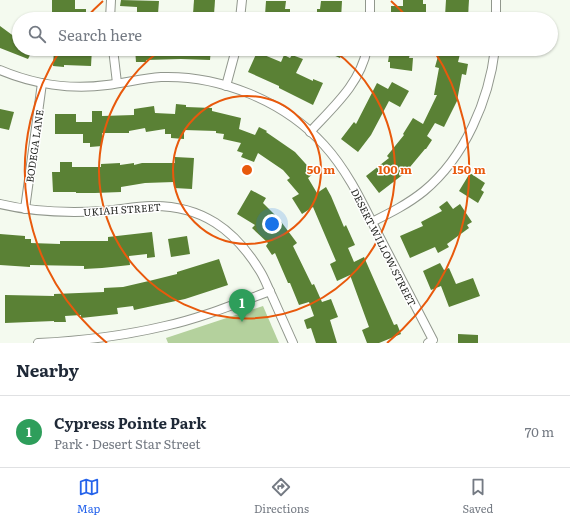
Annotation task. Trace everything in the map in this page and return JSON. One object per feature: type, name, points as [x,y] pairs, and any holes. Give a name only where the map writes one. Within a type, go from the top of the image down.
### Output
[{"type":"street","points":[[110,12],[111,0]]},
{"type":"street","points":[[241,12],[242,0]]},
{"type":"street","points":[[370,0],[370,12]]},
{"type":"street","points":[[496,0],[496,12]]},
{"type":"street","points":[[114,56],[117,84]]},
{"type":"street","points":[[226,86],[234,56]]},
{"type":"street","points":[[310,132],[348,91],[364,62],[365,56]]},
{"type":"street","points":[[372,222],[405,205],[425,190],[442,174],[459,151],[473,126],[486,94],[494,56]]},
{"type":"street","name":"DESERT WILLOW STREET","points":[[0,70],[42,83],[76,86],[117,84],[161,77],[195,79],[252,94],[275,106],[300,122],[324,144],[340,166],[372,222],[430,342]]},
{"type":"street","name":"BODEGA LANE","points":[[25,209],[42,83]]},
{"type":"street","name":"UKIAH STREET","points":[[0,204],[25,209],[78,212],[151,206],[172,206],[205,216],[238,240],[261,273],[293,343]]},
{"type":"street","points":[[38,343],[98,339],[167,326],[213,312],[270,291]]},
{"type":"green space","points":[[263,306],[279,343],[168,343],[166,338]]},
{"type":"building","points":[[52,0],[75,0],[75,9],[86,9],[86,12],[52,12]]},
{"type":"building","points":[[121,0],[159,1],[158,12],[137,12],[137,7],[120,6]]},
{"type":"building","points":[[194,0],[215,0],[214,12],[193,12]]},
{"type":"building","points":[[403,0],[423,0],[423,4],[426,4],[426,12],[391,12],[391,6],[403,6]]},
{"type":"building","points":[[446,0],[469,0],[468,12],[445,12]]},
{"type":"building","points":[[266,1],[286,1],[285,9],[290,9],[290,12],[265,12]]},
{"type":"building","points":[[321,1],[342,1],[341,12],[317,12],[317,9],[320,9]]},
{"type":"building","points":[[0,26],[12,35],[12,53],[0,48]]},
{"type":"building","points":[[20,56],[30,56],[28,59]]},
{"type":"building","points":[[54,56],[92,56],[91,66],[53,66]]},
{"type":"building","points":[[136,56],[210,56],[210,60],[181,59],[146,60],[147,62],[136,62]]},
{"type":"building","points":[[255,56],[267,56],[281,62],[284,56],[290,58],[291,56],[295,56],[303,59],[296,73],[313,81],[313,79],[323,83],[313,105],[279,88],[279,86],[248,72]]},
{"type":"building","points":[[389,56],[410,56],[409,58],[413,58],[412,71],[390,68],[390,62],[388,62]]},
{"type":"building","points":[[438,56],[460,56],[458,62],[468,64],[466,75],[462,74],[457,101],[444,127],[435,123],[427,136],[432,140],[426,149],[405,173],[379,193],[366,176],[389,158],[387,156],[404,135],[403,134],[413,118],[423,124],[437,95],[434,95],[439,68],[435,67]]},
{"type":"building","points":[[392,82],[409,91],[400,107],[389,101],[371,135],[358,152],[341,139],[354,122],[356,124],[377,83],[388,89]]},
{"type":"building","points":[[176,104],[186,105],[186,107],[212,108],[212,111],[241,118],[239,129],[255,135],[259,127],[267,131],[266,132],[295,152],[314,173],[308,178],[317,193],[326,187],[344,227],[346,225],[355,245],[348,248],[354,262],[364,257],[394,325],[397,324],[401,334],[379,343],[367,343],[362,330],[369,327],[350,275],[337,281],[330,264],[336,261],[313,207],[302,214],[292,198],[299,194],[287,180],[290,178],[283,170],[258,153],[254,162],[241,157],[243,153],[237,151],[241,143],[223,139],[224,134],[216,133],[216,131],[184,130],[184,139],[171,138],[171,134],[165,134],[165,129],[146,132],[145,128],[129,131],[129,133],[102,133],[102,146],[90,147],[90,143],[83,143],[83,134],[55,134],[55,114],[76,114],[76,122],[92,122],[92,111],[102,111],[102,116],[134,115],[134,109],[154,106],[155,113],[175,114]]},
{"type":"building","points":[[0,109],[14,112],[9,130],[0,128]]},
{"type":"building","points":[[175,157],[194,158],[192,189],[174,188],[174,182],[145,183],[121,187],[121,192],[53,192],[52,172],[60,172],[60,162],[72,162],[72,167],[101,167],[101,164],[120,163],[120,165],[134,163],[134,165],[142,163],[175,163]]},
{"type":"building","points":[[470,173],[485,183],[481,190],[484,192],[478,203],[459,191]]},
{"type":"building","points":[[251,190],[266,198],[263,203],[279,219],[297,243],[293,246],[322,302],[331,299],[338,317],[330,320],[337,343],[316,343],[311,328],[307,329],[304,320],[314,316],[309,302],[299,305],[275,253],[272,255],[266,246],[268,243],[252,228],[255,225],[237,214]]},
{"type":"building","points":[[447,201],[453,209],[460,204],[472,222],[467,225],[469,228],[447,244],[449,247],[438,253],[435,247],[410,258],[400,236],[423,226],[421,222],[442,211],[439,207]]},
{"type":"building","points":[[152,232],[155,257],[147,258],[147,254],[129,256],[130,265],[84,269],[84,266],[30,265],[30,267],[0,265],[0,234],[25,236],[25,239],[31,239],[31,243],[60,244],[60,241],[108,241],[108,237]]},
{"type":"building","points":[[187,236],[190,254],[171,257],[168,239]]},
{"type":"building","points":[[219,259],[228,285],[185,299],[134,310],[133,306],[117,308],[118,314],[81,318],[81,315],[65,316],[66,322],[5,323],[5,295],[54,296],[54,294],[104,292],[104,288],[123,287],[177,274],[177,272]]},
{"type":"building","points":[[440,263],[444,270],[449,268],[456,284],[473,278],[480,296],[449,307],[441,286],[431,290],[423,271]]},
{"type":"building","points":[[458,334],[478,335],[478,343],[458,343]]},
{"type":"place","name":"Cypress Pointe Park","points":[[242,322]]}]
